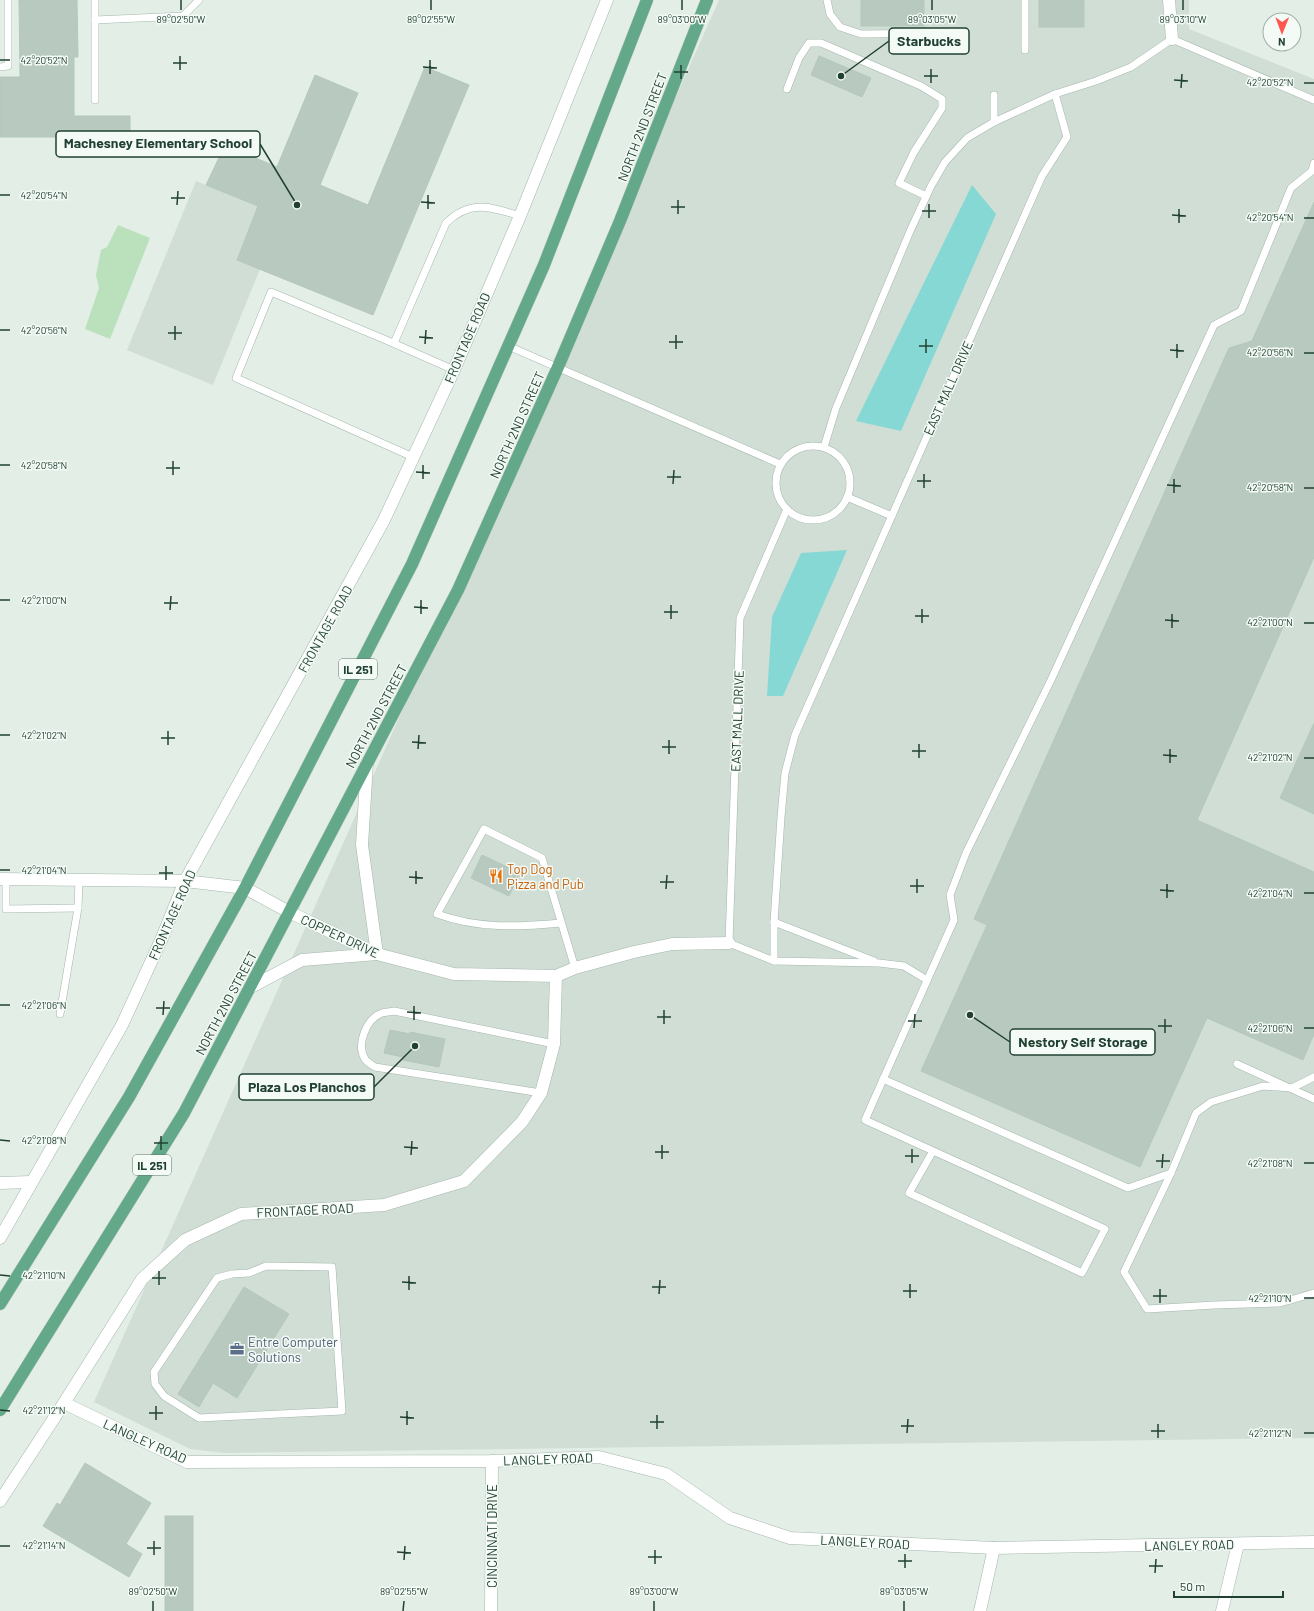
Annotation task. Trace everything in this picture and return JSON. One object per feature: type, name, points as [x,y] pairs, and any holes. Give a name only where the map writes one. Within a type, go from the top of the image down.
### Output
[{"type":"main road","name":"IL 251","points":[[0,1304],[129,1097],[245,888],[412,564],[544,265],[647,0]]},
{"type":"main road","name":"NORTH 2ND STREET","points":[[0,1410],[184,1113],[458,590],[558,368],[620,221],[707,0]]},
{"type":"street","name":"FRONTAGE ROAD","points":[[0,1238],[122,1024],[168,925],[186,881],[358,570],[384,520],[454,370],[520,216],[608,0]]},
{"type":"street","points":[[1169,0],[1172,39]]},
{"type":"street","points":[[251,987],[302,960],[377,954],[362,845],[368,763]]},
{"type":"street","name":"COPPER DRIVE","points":[[3,879],[186,881],[245,888],[289,912],[377,954],[454,974],[556,976],[574,968],[634,952],[672,944],[729,943]]},
{"type":"street","name":"FRONTAGE ROAD","points":[[0,1501],[64,1404],[142,1279],[186,1240],[241,1214],[384,1205],[464,1181],[522,1122],[541,1093],[554,1044],[556,976]]},
{"type":"street","points":[[0,1183],[31,1182]]},
{"type":"street","name":"LANGLEY ROAD","points":[[64,1404],[187,1462],[492,1461],[599,1457],[666,1474],[730,1518],[790,1538],[994,1548],[1314,1542]]},
{"type":"street","name":"CINCINNATI DRIVE","points":[[491,1611],[492,1461]]},
{"type":"street","points":[[1222,1611],[1238,1544]]},
{"type":"street","points":[[980,1611],[994,1548]]},
{"type":"lane","points":[[0,67],[8,66],[8,0]]},
{"type":"lane","points":[[95,0],[95,100]]},
{"type":"lane","points":[[95,20],[183,16],[199,0]]},
{"type":"lane","points":[[827,0],[830,14],[840,27],[861,34],[962,33]]},
{"type":"lane","points":[[1025,0],[1025,50]]},
{"type":"lane","points":[[824,447],[839,401],[911,228],[926,196],[945,162],[967,138],[994,122],[1055,94],[1096,81],[1131,67],[1172,39],[1314,100]]},
{"type":"lane","points":[[787,89],[799,58],[809,43],[821,43],[921,86],[942,99],[942,108],[914,152],[899,183],[926,196]]},
{"type":"lane","name":"EAST MALL DRIVE","points":[[774,961],[774,922],[781,817],[786,773],[795,735],[1042,176],[1067,137],[1055,94]]},
{"type":"lane","points":[[994,95],[994,122]]},
{"type":"lane","points":[[933,1150],[909,1193],[1082,1273],[1105,1229],[933,1150],[865,1120],[954,920],[950,895],[966,853],[1051,680],[1214,325],[1241,311],[1291,188],[1313,172],[1314,163]]},
{"type":"lane","points":[[394,344],[446,223],[455,214],[470,208],[490,207],[520,216]]},
{"type":"lane","points":[[413,457],[236,378],[271,292],[454,370]]},
{"type":"lane","points":[[508,346],[780,464]]},
{"type":"lane","points":[[811,445],[824,447],[835,452],[844,461],[849,473],[850,485],[848,498],[841,508],[832,515],[820,519],[808,519],[796,516],[787,509],[780,499],[776,488],[776,476],[780,464],[788,455],[799,448],[811,445]]},
{"type":"lane","points":[[848,498],[892,516]]},
{"type":"lane","name":"EAST MALL DRIVE","points":[[729,943],[740,618],[787,509]]},
{"type":"lane","points":[[561,923],[518,927],[486,925],[453,920],[437,914],[484,829],[542,858],[561,923],[574,968]]},
{"type":"lane","points":[[3,879],[6,909],[78,908]]},
{"type":"lane","points":[[60,1014],[78,908],[79,880]]},
{"type":"lane","points":[[774,922],[879,963]]},
{"type":"lane","points":[[729,943],[774,961],[879,963],[904,966],[927,980]]},
{"type":"lane","points":[[541,1093],[375,1067],[365,1060],[362,1046],[365,1031],[372,1020],[382,1014],[394,1011],[554,1044]]},
{"type":"lane","points":[[1237,1064],[1314,1099]]},
{"type":"lane","points":[[1314,1078],[1292,1088],[1263,1086],[1211,1102],[1196,1113],[1171,1173],[1124,1272],[1147,1309],[1280,1303],[1314,1293]]},
{"type":"lane","points":[[883,1079],[1128,1188],[1171,1173]]},
{"type":"lane","points":[[266,1266],[332,1267],[342,1411],[242,1416],[199,1418],[164,1396],[155,1384],[154,1372],[217,1278],[232,1274],[249,1273],[266,1266]]},
{"type":"shaded area","points":[[719,0],[1189,0],[1189,29],[1314,79],[1314,1438],[225,1453],[190,1449],[94,1402]]},
{"type":"shaded area","points":[[196,181],[258,206],[237,260],[260,269],[213,385],[127,350]]},
{"type":"green space","points":[[118,225],[150,238],[110,339],[85,329],[99,288],[96,275],[101,250],[107,247]]},
{"type":"water","points":[[972,185],[996,214],[901,431],[856,421]]},
{"type":"water","points":[[847,550],[783,696],[767,696],[772,617],[801,553]]},
{"type":"building","points":[[19,0],[77,0],[78,57],[74,57],[74,116],[130,116],[130,137],[0,137],[0,77],[20,77]]},
{"type":"building","points":[[861,0],[924,0],[924,26],[861,26]]},
{"type":"building","points":[[1039,0],[1084,0],[1084,27],[1039,27]]},
{"type":"building","points":[[819,56],[871,78],[862,97],[811,75]]},
{"type":"building","points":[[425,67],[469,85],[373,315],[237,260],[258,206],[206,185],[225,145],[277,167],[315,75],[358,93],[320,185],[368,205]]},
{"type":"building","points":[[1314,202],[1314,557],[1197,820],[1314,872],[1314,1034],[1303,1060],[1207,1018],[1140,1167],[921,1071],[987,925],[974,919],[1229,348],[1252,341]]},
{"type":"building","points":[[1314,723],[1314,814],[1280,798]]},
{"type":"building","name":"Top Dog Pizza and Pub","points":[[482,855],[520,873],[509,896],[471,878]]},
{"type":"building","points":[[390,1030],[410,1034],[410,1032],[445,1039],[439,1067],[403,1060],[403,1057],[384,1053]]},
{"type":"building","name":"Entre Computer Solutions","points":[[244,1287],[289,1314],[237,1398],[213,1383],[199,1407],[178,1394]]},
{"type":"building","points":[[85,1463],[151,1503],[126,1544],[142,1554],[129,1577],[43,1526],[57,1503],[60,1505]]},
{"type":"building","points":[[165,1516],[193,1516],[193,1611],[165,1611]]},
{"type":"place","name":"Starbucks","points":[[841,76]]},
{"type":"place","name":"Machesney Elementary School","points":[[297,205]]},
{"type":"place","name":"Top Dog Pizza and Pub","points":[[496,876]]},
{"type":"place","name":"Nestory Self Storage","points":[[970,1015]]},
{"type":"place","name":"Plaza Los Planchos","points":[[415,1046]]},
{"type":"place","name":"Entre Computer Solutions","points":[[237,1349]]}]
